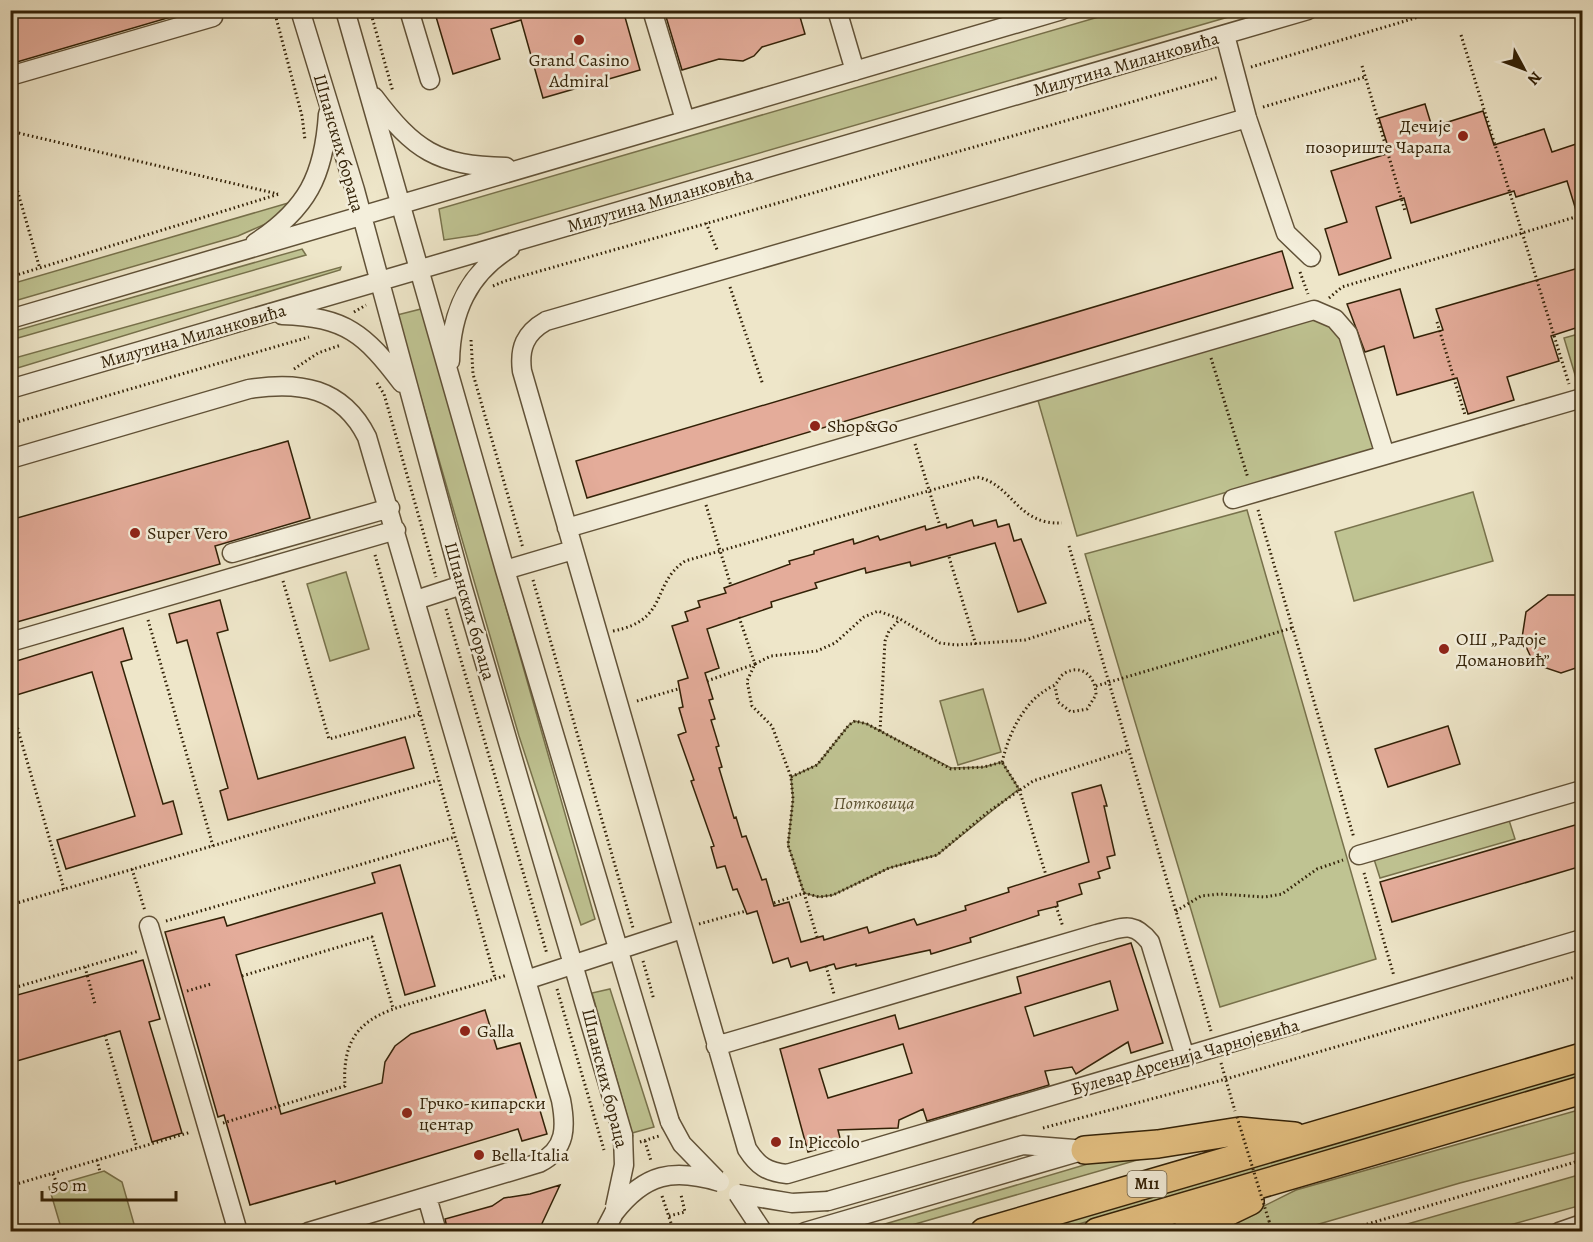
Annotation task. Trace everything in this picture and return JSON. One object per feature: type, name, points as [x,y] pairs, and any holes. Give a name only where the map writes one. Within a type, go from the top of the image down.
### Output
[{"type":"highway","name":"M11","points":[[984,1232],[1582,1057]]},
{"type":"highway","name":"M11","points":[[1097,1232],[1582,1090]]},
{"type":"highway","points":[[1085,1150],[1158,1144],[1240,1131],[1310,1137]]},
{"type":"highway","points":[[1186,1232],[1331,1164]]},
{"type":"street","name":"Шпанских бораца","points":[[300,10],[462,585],[574,964],[629,1139],[625,1151],[622,1183],[614,1213]]},
{"type":"street","points":[[345,10],[505,570],[618,950],[667,1129],[695,1160],[738,1194],[763,1232]]},
{"type":"street","points":[[409,10],[430,80]]},
{"type":"street","points":[[652,10],[685,120]]},
{"type":"street","points":[[837,10],[855,70]]},
{"type":"street","points":[[10,318],[239,253],[523,167],[1062,10]]},
{"type":"street","name":"Милутина Миланковића","points":[[10,389],[268,314],[381,291],[420,270],[1308,10]]},
{"type":"street","points":[[10,76],[196,18]]},
{"type":"street","points":[[1225,35],[1242,70],[1247,118],[1286,233],[1311,257]]},
{"type":"street","points":[[367,88],[396,125],[422,149],[463,164],[523,167]]},
{"type":"street","points":[[239,253],[291,216],[309,193],[326,135],[328,104]]},
{"type":"street","points":[[1185,1057],[1150,942],[1141,930],[1131,927],[1097,934],[716,1046],[522,371],[520,354],[525,339],[546,321],[1247,118]]},
{"type":"street","points":[[452,380],[450,358],[456,314],[467,290],[482,270],[500,254],[524,240]]},
{"type":"street","points":[[567,528],[1314,310],[1335,319],[1348,334],[1385,455]]},
{"type":"street","points":[[268,314],[296,315],[359,334],[375,348],[409,392]]},
{"type":"street","points":[[10,459],[249,389],[291,384],[319,392],[342,405],[353,416],[367,437],[390,508],[525,975],[561,1100],[565,1124],[561,1142],[552,1155],[539,1163],[308,1232]]},
{"type":"street","points":[[1233,499],[1578,399]]},
{"type":"street","points":[[232,553],[390,508]]},
{"type":"street","points":[[10,642],[396,530]]},
{"type":"street","points":[[505,570],[573,550]]},
{"type":"street","points":[[416,600],[462,585]]},
{"type":"street","points":[[1359,855],[1582,790]]},
{"type":"street","points":[[149,926],[238,1232]]},
{"type":"street","points":[[525,975],[552,972],[682,929]]},
{"type":"street","name":"Булевар Арсенија Чарнојевића","points":[[716,1046],[747,1149],[756,1163],[763,1168],[770,1172],[787,1174],[1582,939]]},
{"type":"street","points":[[738,1194],[792,1203],[828,1201],[1023,1145],[1085,1150]]},
{"type":"street","points":[[806,1232],[1085,1150]]},
{"type":"street","points":[[604,1232],[614,1213],[626,1198],[658,1178],[675,1174],[692,1174],[720,1182]]},
{"type":"street","points":[[428,1197],[437,1232]]},
{"type":"street","points":[[1558,1232],[1582,1224]]},
{"type":"path","points":[[274,10],[302,116],[305,146]]},
{"type":"path","points":[[370,10],[396,101]]},
{"type":"path","points":[[467,290],[481,298],[489,288],[505,281],[1242,70],[1442,10]]},
{"type":"path","points":[[1461,35],[1578,399]]},
{"type":"path","points":[[1362,66],[1405,211]]},
{"type":"path","points":[[1242,70],[1253,78]]},
{"type":"path","points":[[1259,97],[1262,107],[1365,77]]},
{"type":"path","points":[[10,131],[279,194],[288,194]]},
{"type":"path","points":[[10,165],[39,269]]},
{"type":"path","points":[[10,277],[279,194],[286,188]]},
{"type":"path","points":[[1342,287],[1582,215]]},
{"type":"path","points":[[706,223],[725,269],[763,385]]},
{"type":"path","points":[[10,424],[334,326],[381,291]]},
{"type":"path","points":[[1437,322],[1469,430]]},
{"type":"path","points":[[334,326],[347,348]]},
{"type":"path","points":[[471,332],[473,374],[655,1005]]},
{"type":"path","points":[[1206,342],[1253,493],[1399,994]]},
{"type":"path","points":[[278,385],[311,358],[343,344]]},
{"type":"path","points":[[375,379],[384,394],[605,1153]]},
{"type":"path","points":[[910,428],[939,526]]},
{"type":"path","points":[[597,634],[640,622],[656,607],[666,579],[673,569],[685,561],[977,477],[987,479],[1032,518],[1046,524],[1062,523]]},
{"type":"path","points":[[702,489],[731,586]]},
{"type":"path","points":[[370,537],[495,979]]},
{"type":"path","points":[[1069,546],[1216,1047]]},
{"type":"path","points":[[949,557],[976,645]]},
{"type":"path","points":[[279,564],[329,739],[420,714]]},
{"type":"path","points":[[144,603],[213,846]]},
{"type":"path","points":[[707,681],[771,656],[818,651],[835,643],[864,617],[878,611],[900,619],[940,643],[976,645],[1025,640],[1090,619]]},
{"type":"path","points":[[739,617],[755,664],[747,681],[752,706],[772,726],[791,777],[793,799],[788,845],[817,937]]},
{"type":"path","points":[[880,731],[885,641],[889,631],[900,619]]},
{"type":"path","points":[[1096,686],[1292,628]]},
{"type":"path","points":[[1076,670],[1087,673],[1096,686],[1093,703],[1079,712],[1063,708],[1054,694],[1055,686],[1061,676],[1076,670]]},
{"type":"path","points":[[1046,875],[1019,789],[1002,762],[1010,734],[1025,710],[1037,695],[1055,686]]},
{"type":"path","points":[[618,707],[678,689]]},
{"type":"path","points":[[10,702],[64,889]]},
{"type":"path","points":[[791,777],[817,765],[849,725],[855,721],[880,731],[951,768],[984,767],[1002,762]]},
{"type":"path","points":[[774,903],[804,893],[819,897],[833,895],[889,868],[937,855],[1019,789],[1033,781],[1129,750]]},
{"type":"path","points":[[10,905],[439,780]]},
{"type":"path","points":[[132,869],[149,926],[455,837]]},
{"type":"path","points":[[1176,911],[1201,897],[1220,894],[1263,897],[1282,894],[1317,869],[1359,855]]},
{"type":"path","points":[[682,929],[746,911]]},
{"type":"path","points":[[242,976],[372,937],[393,1008]]},
{"type":"path","points":[[10,989],[155,946]]},
{"type":"path","points":[[826,966],[838,1010]]},
{"type":"path","points":[[85,967],[95,1004]]},
{"type":"path","points":[[10,1186],[345,1086],[344,1066],[347,1050],[354,1035],[370,1018],[393,1008],[495,979],[525,975]]},
{"type":"path","points":[[1272,1232],[1226,1078],[1582,975]]},
{"type":"path","points":[[169,996],[211,984]]},
{"type":"path","points":[[105,1035],[137,1148]]},
{"type":"path","points":[[629,1139],[667,1129]]},
{"type":"path","points":[[97,1160],[100,1172]]},
{"type":"path","points":[[1341,1232],[1582,1160]]},
{"type":"path","points":[[10,1167],[16,1185]]},
{"type":"path","points":[[54,1174],[57,1184]]},
{"type":"path","points":[[669,1217],[685,1212],[681,1195]]},
{"type":"green space","points":[[1119,11],[1249,11],[477,235],[444,240],[439,209]]},
{"type":"green space","points":[[295,201],[270,222],[238,236],[11,302],[11,284]]},
{"type":"green space","points":[[302,249],[306,255],[11,340],[11,332]]},
{"type":"green space","points":[[341,267],[340,270],[11,370],[11,359]]},
{"type":"green space","points":[[421,309],[595,919],[581,925],[519,736],[397,315]]},
{"type":"green space","points":[[1308,318],[1330,326],[1346,343],[1377,448],[1077,536],[1037,397]]},
{"type":"green space","points":[[1582,333],[1582,387],[1579,388],[1564,338]]},
{"type":"green space","points":[[1473,492],[1493,561],[1354,601],[1335,532]]},
{"type":"green space","points":[[1247,510],[1376,959],[1220,1007],[1085,554]]},
{"type":"green space","points":[[346,572],[369,649],[330,661],[307,584]]},
{"type":"green space","points":[[983,689],[1001,752],[958,765],[940,701]]},
{"type":"green space","name":"Потковица","points":[[855,721],[867,724],[951,768],[984,767],[1002,762],[1019,789],[937,855],[889,868],[833,895],[819,897],[804,893],[788,845],[793,799],[791,777],[817,765],[849,725]]},
{"type":"green space","points":[[1508,817],[1515,839],[1380,878],[1373,856]]},
{"type":"green space","points":[[610,989],[654,1127],[632,1133],[592,993]]},
{"type":"green space","points":[[1582,1064],[1582,1076],[1055,1231],[1007,1232]]},
{"type":"green space","points":[[1582,1109],[1582,1151],[1460,1183],[1295,1231],[1212,1232],[1296,1190]]},
{"type":"green space","points":[[1165,1152],[891,1231],[858,1232],[1091,1163]]},
{"type":"green space","points":[[104,1171],[122,1182],[136,1231],[62,1231],[49,1187]]},
{"type":"green space","points":[[1582,1174],[1582,1205],[1488,1231],[1383,1231]]},
{"type":"building","points":[[10,10],[188,10],[188,12],[10,64]]},
{"type":"building","name":"Grand Casino Admiral","points":[[434,10],[623,10],[640,70],[543,98],[521,20],[491,29],[500,59],[453,74]]},
{"type":"building","points":[[664,10],[798,10],[805,34],[762,47],[754,56],[743,61],[719,59],[682,70]]},
{"type":"building","points":[[1425,104],[1432,127],[1483,111],[1494,145],[1544,129],[1552,152],[1582,142],[1582,220],[1579,220],[1567,181],[1516,197],[1514,191],[1411,223],[1404,198],[1376,207],[1391,258],[1339,275],[1325,229],[1347,222],[1331,171],[1390,153],[1379,118]]},
{"type":"building","points":[[1282,251],[1293,288],[587,498],[576,461]]},
{"type":"building","points":[[1582,267],[1582,326],[1551,336],[1559,361],[1507,377],[1514,400],[1468,414],[1457,378],[1397,395],[1384,346],[1365,352],[1347,304],[1400,289],[1414,338],[1443,330],[1436,309]]},
{"type":"building","name":"Super Vero","points":[[288,441],[310,518],[215,546],[220,564],[10,624],[10,520]]},
{"type":"building","points":[[972,520],[974,526],[996,520],[998,527],[1009,524],[1014,541],[1021,539],[1046,603],[1018,612],[995,543],[911,566],[910,562],[866,573],[865,568],[815,583],[817,588],[771,602],[772,607],[707,629],[719,668],[705,673],[713,699],[709,700],[715,719],[711,720],[719,746],[716,747],[722,767],[719,768],[734,818],[736,817],[742,837],[746,836],[762,880],[766,879],[774,906],[789,902],[801,942],[823,936],[824,940],[867,927],[869,933],[914,919],[917,925],[966,910],[965,906],[1009,892],[1008,888],[1089,862],[1072,793],[1101,785],[1115,855],[1107,857],[1110,868],[1098,872],[1100,878],[1079,884],[1082,894],[1057,902],[1058,906],[1038,911],[1039,915],[970,938],[971,942],[931,954],[930,950],[856,966],[856,964],[836,969],[834,964],[810,971],[807,962],[791,967],[788,958],[773,963],[757,911],[747,914],[737,889],[733,890],[725,866],[717,868],[711,847],[714,846],[691,781],[694,780],[678,735],[686,732],[679,708],[683,707],[678,681],[688,678],[672,626],[688,621],[685,612],[700,607],[698,601],[726,593],[724,588],[790,564],[789,561],[814,554],[814,551],[853,539],[854,544],[878,536],[880,540],[925,526],[926,530],[946,524],[947,528]]},
{"type":"building","points":[[1548,595],[1575,595],[1582,603],[1582,666],[1561,673],[1534,664],[1522,638],[1526,612]]},
{"type":"building","points":[[220,600],[228,630],[217,633],[258,779],[405,737],[414,768],[228,820],[220,791],[228,788],[187,640],[177,643],[169,614]]},
{"type":"building","points":[[123,628],[132,659],[121,662],[163,804],[173,801],[182,834],[66,869],[57,840],[135,816],[92,672],[10,697],[10,663]]},
{"type":"building","points":[[1448,726],[1460,764],[1388,787],[1375,749]]},
{"type":"building","points":[[1582,823],[1582,866],[1392,922],[1380,882]]},
{"type":"building","points":[[400,865],[435,986],[405,995],[382,913],[236,955],[281,1114],[382,1083],[385,1062],[395,1046],[411,1034],[485,1010],[497,1049],[520,1043],[547,1134],[522,1141],[518,1129],[336,1184],[335,1181],[250,1205],[224,1115],[218,1117],[165,932],[224,917],[227,926],[375,883],[372,873]]},
{"type":"building","points":[[1131,943],[1163,1043],[1131,1053],[1128,1042],[1076,1074],[1072,1067],[1045,1071],[1049,1085],[927,1121],[923,1109],[899,1120],[898,1128],[838,1130],[841,1142],[808,1152],[780,1049],[895,1015],[899,1029],[1021,993],[1017,977]],"holes":[[[1110,981],[1118,1010],[1034,1036],[1025,1007]],[[903,1044],[912,1073],[828,1098],[819,1069]]]},
{"type":"building","points":[[143,960],[160,1019],[149,1022],[182,1133],[152,1142],[120,1031],[10,1063],[10,997]]},
{"type":"building","points":[[560,1185],[538,1232],[448,1232],[445,1219],[492,1206],[504,1198],[530,1194]]},
{"type":"tunnel","points":[[183,10],[185,16]]},
{"type":"place","name":"Grand Casino Admiral","points":[[579,40]]},
{"type":"place","name":"Дечије позориште Чарапа","points":[[1463,136]]},
{"type":"place","name":"Shop&Go","points":[[815,426]]},
{"type":"place","name":"Super Vero","points":[[135,533]]},
{"type":"place","name":"ОШ „Радоје Домановић”","points":[[1444,649]]},
{"type":"place","name":"Galla","points":[[465,1031]]},
{"type":"place","name":"Грчко-кипарски центар","points":[[407,1113]]},
{"type":"place","name":"In Piccolo","points":[[776,1142]]},
{"type":"place","name":"Bella Italia","points":[[479,1155]]}]
